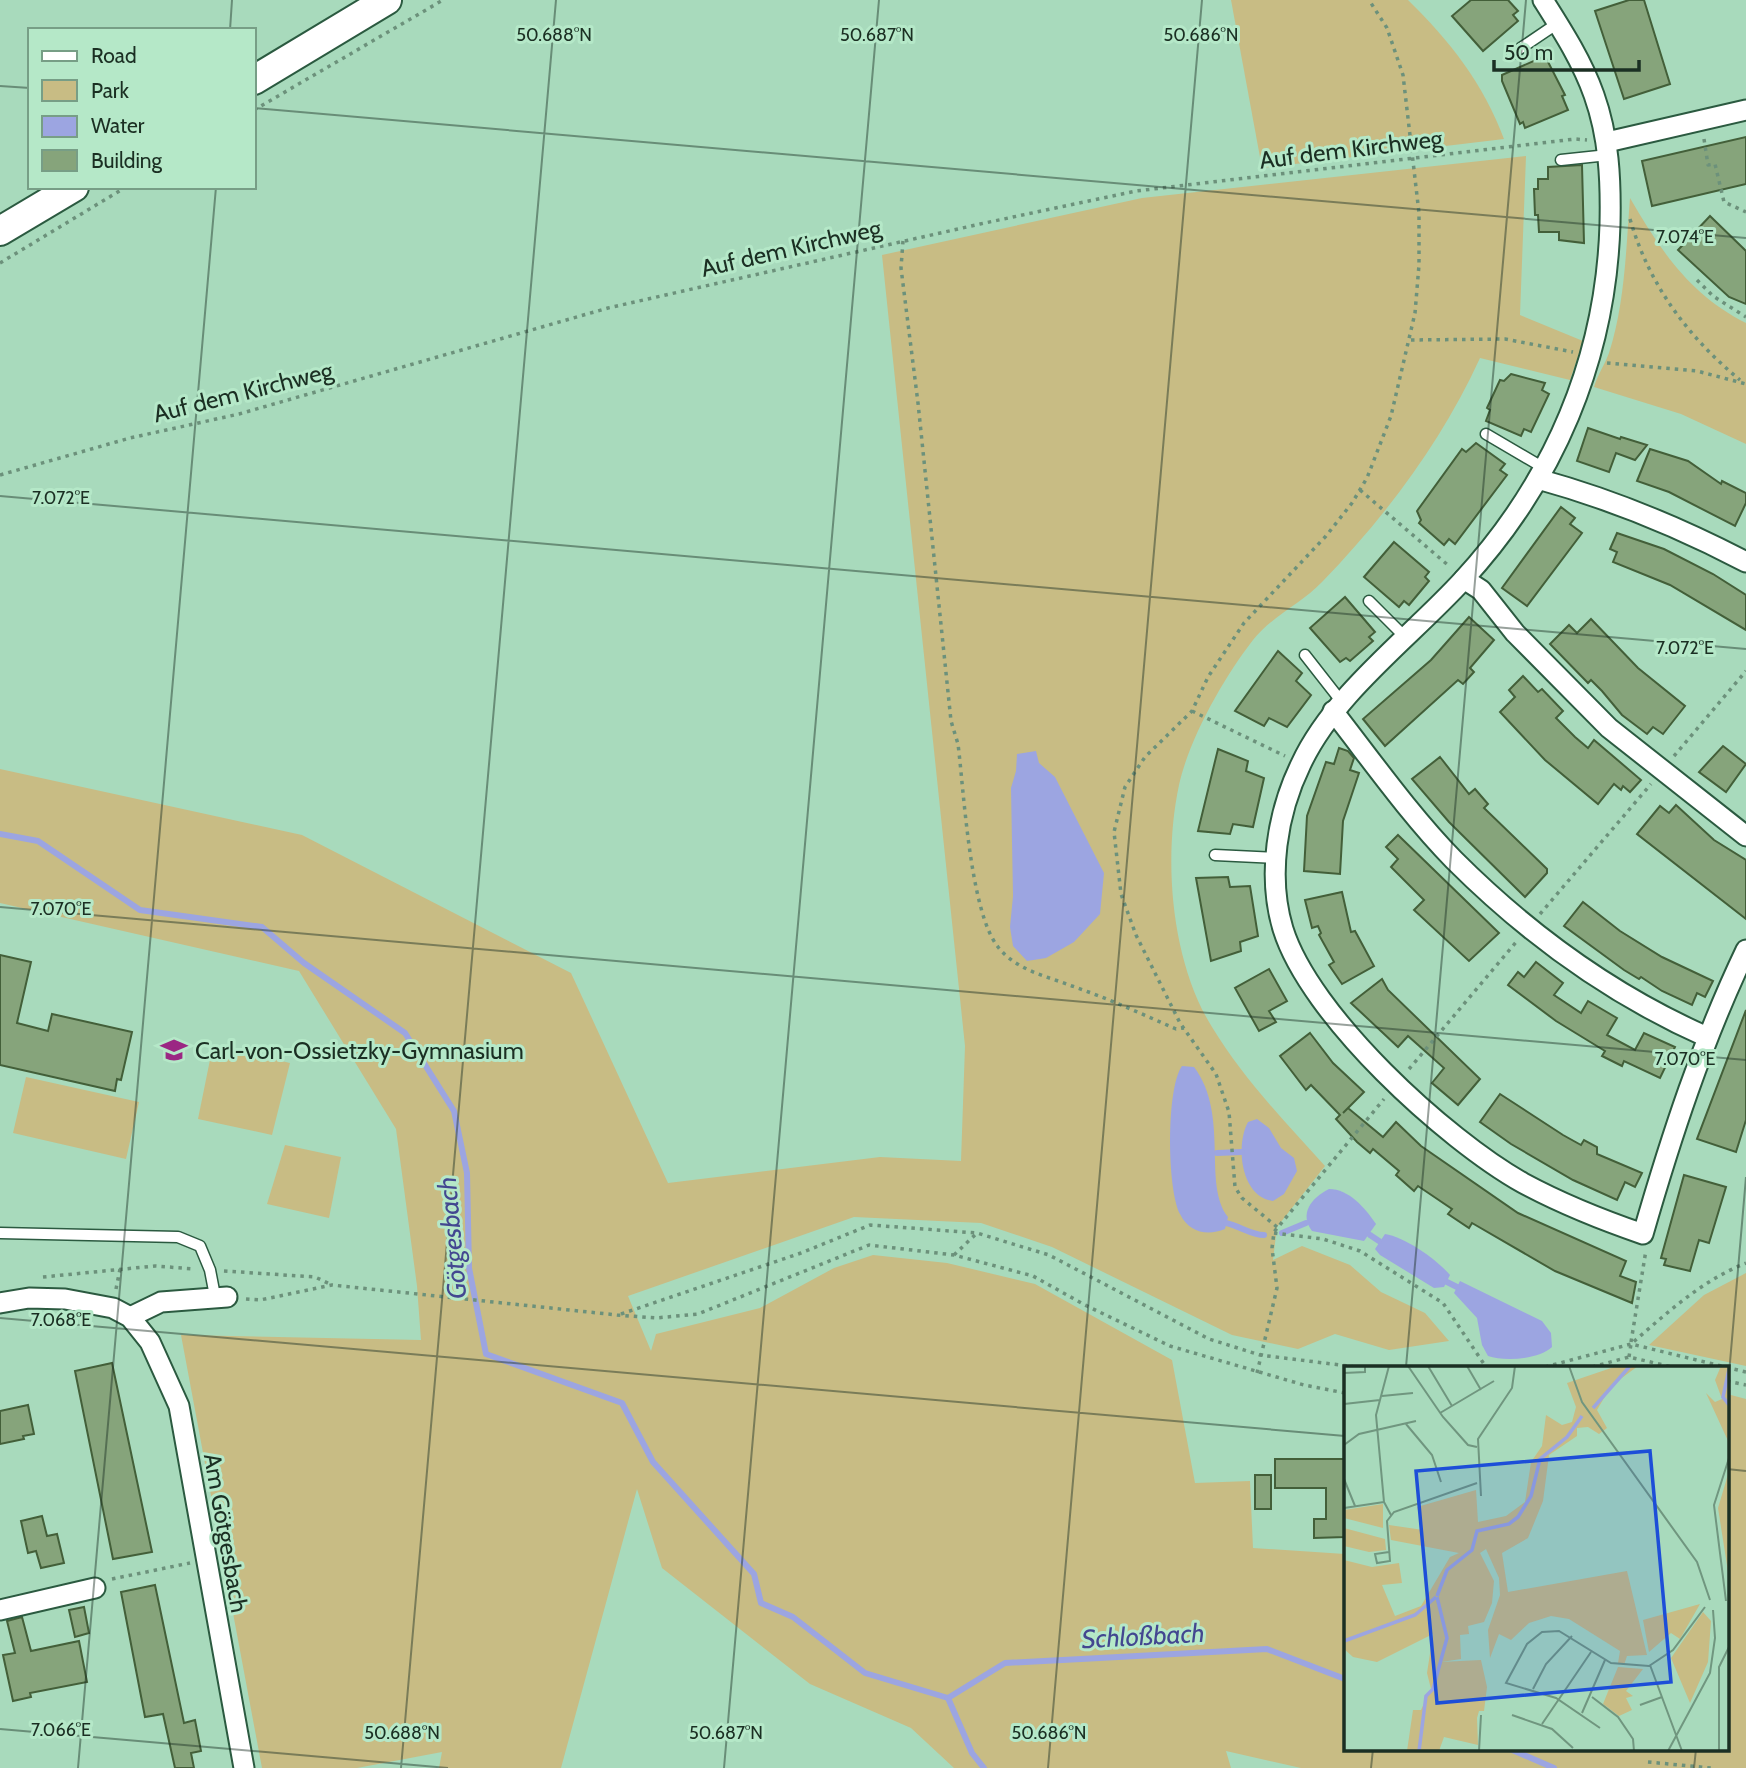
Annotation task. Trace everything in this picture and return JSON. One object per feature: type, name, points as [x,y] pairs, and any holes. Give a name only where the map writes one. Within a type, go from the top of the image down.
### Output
[{"type":"main road","points":[[256,79],[387,0]]},
{"type":"main road","points":[[0,231],[71,189]]},
{"type":"street","points":[[1543,0],[1572,45],[1594,94],[1608,149],[1611,206],[1605,287],[1591,357],[1564,432],[1527,499],[1464,579],[1407,639],[1337,706],[1301,763],[1285,807],[1276,858],[1275,880],[1283,929],[1306,982],[1366,1054],[1486,1160],[1588,1215],[1643,1234],[1672,1133],[1707,1037],[1746,950]]},
{"type":"street","points":[[1608,149],[1746,110]]},
{"type":"street","points":[[1541,473],[1647,515],[1746,562]]},
{"type":"street","points":[[1464,579],[1480,590],[1564,685],[1609,728],[1746,835]]},
{"type":"street","points":[[1337,706],[1399,796],[1454,860],[1524,923],[1626,998],[1707,1037]]},
{"type":"street","points":[[0,1303],[29,1298],[76,1300],[113,1308],[130,1317],[161,1302],[221,1297]]},
{"type":"street","name":"Am Götgesbach","points":[[130,1317],[150,1342],[179,1406],[244,1768]]},
{"type":"street","points":[[0,1610],[95,1588]]},
{"type":"lane","points":[[1511,54],[1558,23]]},
{"type":"lane","points":[[1561,160],[1608,149]]},
{"type":"lane","points":[[1486,434],[1541,473]]},
{"type":"lane","points":[[1369,601],[1407,639]]},
{"type":"lane","points":[[1305,655],[1337,706]]},
{"type":"lane","points":[[1215,855],[1276,858]]},
{"type":"lane","points":[[0,1233],[178,1237],[200,1246],[221,1297]]},
{"type":"path","points":[[256,109],[443,0]]},
{"type":"path","points":[[1277,1227],[1242,1198],[1235,1187],[1228,1112],[1216,1074],[1184,1028],[1136,935],[1125,904],[1114,832],[1125,788],[1145,757],[1192,711],[1208,677],[1244,623],[1326,536],[1360,490],[1388,425],[1411,340],[1419,265],[1414,159],[1405,85],[1396,48],[1368,0]]},
{"type":"path","name":"Auf dem Kirchweg","points":[[0,475],[130,438],[264,407],[608,308],[1136,191],[1575,139],[1608,149]]},
{"type":"path","points":[[1706,147],[1709,165],[1715,164],[1724,202],[1746,212]]},
{"type":"path","points":[[0,263],[123,189]]},
{"type":"path","points":[[1611,206],[1628,212],[1646,263],[1671,308],[1703,347],[1744,383]]},
{"type":"path","points":[[902,241],[901,268],[951,721],[958,744],[983,921],[998,947],[1011,959],[1039,976],[1072,986],[1176,1029],[1184,1028]]},
{"type":"path","points":[[1697,280],[1713,296],[1746,317]]},
{"type":"path","points":[[1411,340],[1505,340],[1544,345],[1607,363],[1697,371],[1744,383]]},
{"type":"path","points":[[1360,490],[1464,579]]},
{"type":"path","points":[[1589,856],[1746,671]]},
{"type":"path","points":[[1192,711],[1301,763]]},
{"type":"path","points":[[1457,1012],[1469,998]]},
{"type":"path","points":[[1258,1373],[1260,1354],[1267,1340],[1277,1288],[1272,1248],[1274,1233],[1339,1150]]},
{"type":"path","points":[[617,1315],[801,1253],[870,1225],[977,1233],[1049,1255],[1183,1327],[1260,1354],[1349,1366]]},
{"type":"path","points":[[954,1255],[977,1233]]},
{"type":"path","points":[[1274,1233],[1322,1239],[1360,1251],[1443,1303],[1485,1366]]},
{"type":"path","points":[[1629,1357],[1646,1253],[1643,1234]]},
{"type":"path","points":[[226,1272],[221,1297],[260,1300],[332,1285],[492,1304],[656,1318],[698,1314],[869,1245],[954,1255],[1033,1276],[1085,1305],[1170,1346],[1258,1373],[1344,1393]]},
{"type":"path","points":[[1549,1366],[1631,1344],[1692,1292],[1723,1272],[1746,1263]]},
{"type":"path","points":[[33,1278],[155,1266],[316,1277],[332,1285]]},
{"type":"path","points":[[1631,1344],[1721,1366]]},
{"type":"path","points":[[1596,1366],[1629,1357],[1668,1366]]},
{"type":"path","points":[[1728,1368],[1746,1372]]},
{"type":"path","points":[[1728,1381],[1746,1385]]},
{"type":"path","points":[[95,1588],[105,1580],[205,1559]]},
{"type":"path","points":[[1648,1762],[1711,1768]]},
{"type":"green space","points":[[1231,0],[1408,0],[1438,31],[1464,64],[1486,99],[1504,139],[1262,168]]},
{"type":"green space","points":[[1526,156],[1520,315],[1583,341],[1570,380],[1480,358],[1448,419],[1390,504],[1322,582],[1260,632],[1231,672],[1209,709],[1191,748],[1179,785],[1174,814],[1174,909],[1187,972],[1198,1001],[1237,1064],[1325,1166],[1277,1227],[1273,1260],[1302,1246],[1350,1265],[1381,1292],[1425,1313],[1449,1341],[1389,1350],[1335,1334],[1298,1349],[1232,1335],[1052,1247],[981,1223],[854,1217],[628,1296],[651,1351],[656,1334],[760,1308],[834,1268],[873,1255],[947,1263],[1035,1284],[1172,1360],[1195,1483],[1250,1481],[1253,1548],[1344,1554],[1344,1750],[1728,1750],[1728,1394],[1746,1399],[1746,1768],[1301,1768],[1226,1751],[1231,1768],[954,1768],[911,1728],[810,1684],[662,1568],[637,1489],[561,1768],[439,1768],[442,1752],[357,1768],[262,1768],[181,1335],[421,1340],[417,1286],[396,1129],[299,971],[0,903],[0,769],[302,835],[571,973],[668,1183],[880,1157],[961,1161],[965,1046],[882,255],[1142,198]]},
{"type":"green space","points":[[1630,198],[1678,270],[1708,299],[1746,323],[1746,444],[1681,414],[1594,387],[1609,353],[1618,315]]},
{"type":"green space","points":[[213,1045],[290,1063],[272,1135],[198,1119]]},
{"type":"green space","points":[[26,1077],[139,1102],[126,1159],[13,1133]]},
{"type":"green space","points":[[285,1145],[341,1157],[329,1218],[267,1204]]},
{"type":"green space","points":[[1746,1273],[1746,1366],[1649,1345],[1704,1295]]},
{"type":"water","points":[[1036,751],[1039,763],[1055,777],[1104,873],[1100,914],[1074,942],[1046,958],[1027,961],[1013,946],[1010,927],[1013,896],[1011,788],[1017,754]]},
{"type":"water","points":[[1182,1066],[1194,1067],[1205,1086],[1211,1106],[1217,1186],[1228,1217],[1225,1229],[1219,1231],[1200,1231],[1188,1225],[1180,1214],[1176,1201],[1171,1162],[1171,1116],[1173,1095]]},
{"type":"water","points":[[1257,1119],[1269,1128],[1281,1148],[1294,1158],[1297,1171],[1284,1194],[1273,1201],[1254,1190],[1244,1169],[1244,1132],[1248,1122]]},
{"type":"water","points":[[1329,1189],[1350,1196],[1376,1224],[1364,1241],[1312,1231],[1307,1219],[1309,1207]]},
{"type":"water","points":[[1385,1234],[1411,1244],[1444,1269],[1450,1275],[1444,1287],[1434,1288],[1380,1255],[1375,1249]]},
{"type":"water","points":[[1460,1281],[1542,1321],[1551,1333],[1552,1347],[1522,1358],[1503,1359],[1488,1356],[1482,1345],[1477,1318],[1454,1293]]},
{"type":"building","points":[[1471,0],[1508,0],[1518,11],[1513,15],[1518,21],[1483,51],[1452,16]]},
{"type":"building","points":[[1629,0],[1644,0],[1670,84],[1624,99],[1595,11]]},
{"type":"building","points":[[1545,56],[1565,95],[1562,96],[1568,110],[1525,128],[1523,122],[1520,124],[1502,75]]},
{"type":"building","points":[[1746,137],[1746,184],[1652,206],[1642,161]]},
{"type":"building","points":[[1582,165],[1584,243],[1559,240],[1559,232],[1539,232],[1534,189],[1538,189],[1538,179],[1548,179],[1548,167]]},
{"type":"building","points":[[1710,216],[1746,251],[1746,304],[1729,297],[1678,250]]},
{"type":"building","points":[[1511,374],[1545,383],[1542,390],[1549,394],[1531,432],[1524,429],[1521,436],[1486,421],[1490,410],[1487,408],[1500,380],[1504,381]]},
{"type":"building","points":[[1588,428],[1647,445],[1635,460],[1616,453],[1609,472],[1577,461]]},
{"type":"building","points":[[1476,443],[1505,464],[1500,470],[1507,475],[1455,544],[1449,539],[1444,545],[1419,523],[1421,520],[1417,511],[1462,449],[1466,452]]},
{"type":"building","points":[[1650,449],[1688,461],[1721,484],[1722,481],[1746,493],[1746,503],[1735,526],[1669,492],[1637,481]]},
{"type":"building","points":[[1561,507],[1575,518],[1570,524],[1582,533],[1527,606],[1502,588]]},
{"type":"building","points":[[1617,533],[1664,549],[1713,574],[1746,595],[1746,630],[1670,585],[1613,562],[1617,552],[1610,549]]},
{"type":"building","points":[[1394,542],[1429,572],[1425,577],[1429,581],[1409,605],[1404,601],[1399,607],[1364,577]]},
{"type":"building","points":[[1345,597],[1375,632],[1369,637],[1373,641],[1350,661],[1346,658],[1340,662],[1310,628]]},
{"type":"building","points":[[1469,617],[1494,640],[1470,668],[1474,672],[1463,684],[1458,680],[1385,746],[1363,719],[1431,660]]},
{"type":"building","points":[[1591,619],[1638,668],[1685,706],[1663,734],[1653,727],[1647,734],[1622,715],[1591,680],[1588,683],[1550,644],[1569,625],[1577,633]]},
{"type":"building","points":[[1278,651],[1302,673],[1296,681],[1311,695],[1287,727],[1269,718],[1264,726],[1235,711]]},
{"type":"building","points":[[1523,676],[1538,692],[1542,689],[1563,711],[1556,718],[1575,737],[1588,748],[1594,740],[1641,780],[1630,792],[1623,786],[1621,790],[1614,784],[1598,804],[1545,760],[1500,712],[1515,697],[1509,690]]},
{"type":"building","points":[[1723,746],[1746,764],[1726,792],[1699,772]]},
{"type":"building","points":[[1339,748],[1348,751],[1354,758],[1350,770],[1359,773],[1343,821],[1340,874],[1304,871],[1307,816],[1326,762],[1334,764]]},
{"type":"building","points":[[1218,749],[1248,761],[1246,771],[1264,778],[1253,827],[1233,824],[1230,834],[1198,831]]},
{"type":"building","points":[[1440,757],[1469,794],[1475,789],[1488,804],[1484,808],[1547,869],[1547,873],[1525,897],[1449,822],[1412,779]]},
{"type":"building","points":[[1676,805],[1714,840],[1746,860],[1746,919],[1637,834],[1660,806],[1669,813]]},
{"type":"building","points":[[1398,835],[1499,933],[1469,961],[1414,910],[1424,900],[1391,867],[1398,859],[1386,847]]},
{"type":"building","points":[[1228,877],[1230,887],[1250,886],[1258,936],[1240,942],[1241,951],[1211,961],[1196,878]]},
{"type":"building","points":[[1342,892],[1351,932],[1355,931],[1374,966],[1342,984],[1329,965],[1334,962],[1319,935],[1321,933],[1318,926],[1312,928],[1305,900]]},
{"type":"building","points":[[1583,902],[1620,931],[1662,957],[1713,981],[1705,997],[1697,993],[1692,1005],[1662,991],[1624,970],[1564,926]]},
{"type":"building","points":[[0,955],[31,962],[17,1023],[48,1031],[52,1014],[132,1032],[121,1080],[117,1079],[115,1091],[0,1065]]},
{"type":"building","points":[[1536,962],[1563,983],[1554,995],[1581,1013],[1588,1001],[1617,1018],[1607,1035],[1635,1050],[1644,1033],[1675,1047],[1660,1078],[1624,1061],[1622,1066],[1602,1056],[1605,1051],[1556,1021],[1508,985],[1518,972],[1524,977]]},
{"type":"building","points":[[1269,969],[1287,1001],[1269,1011],[1276,1022],[1259,1031],[1235,988]]},
{"type":"building","points":[[1382,979],[1388,990],[1480,1079],[1458,1105],[1432,1083],[1444,1068],[1408,1036],[1398,1047],[1351,1003]]},
{"type":"building","points":[[1746,1010],[1746,1120],[1736,1152],[1697,1139]]},
{"type":"building","points":[[1310,1033],[1333,1063],[1364,1092],[1348,1108],[1383,1137],[1396,1122],[1421,1146],[1518,1213],[1626,1261],[1620,1276],[1636,1282],[1632,1303],[1555,1271],[1472,1223],[1469,1228],[1448,1214],[1452,1209],[1418,1186],[1414,1191],[1396,1175],[1399,1171],[1373,1149],[1370,1153],[1357,1142],[1336,1119],[1340,1115],[1311,1085],[1306,1090],[1280,1056]]},
{"type":"building","points":[[1500,1094],[1581,1145],[1584,1140],[1597,1147],[1597,1154],[1642,1173],[1635,1187],[1625,1182],[1617,1200],[1573,1180],[1511,1144],[1480,1122]]},
{"type":"building","points":[[1684,1175],[1726,1187],[1709,1243],[1699,1240],[1690,1271],[1664,1265],[1666,1259],[1661,1258]]},
{"type":"building","points":[[112,1363],[152,1552],[113,1559],[75,1371]]},
{"type":"building","points":[[28,1405],[34,1434],[0,1444],[0,1411]]},
{"type":"building","points":[[1275,1459],[1344,1459],[1344,1537],[1314,1538],[1314,1519],[1326,1519],[1326,1488],[1275,1488]]},
{"type":"building","points":[[1255,1475],[1271,1475],[1271,1509],[1255,1509]]},
{"type":"building","points":[[42,1516],[47,1536],[57,1534],[64,1563],[41,1568],[36,1551],[28,1553],[21,1521]]},
{"type":"building","points":[[155,1585],[184,1723],[195,1720],[201,1751],[191,1753],[194,1768],[175,1768],[163,1714],[145,1717],[121,1592]]},
{"type":"building","points":[[84,1607],[89,1633],[75,1637],[69,1610]]},
{"type":"building","points":[[22,1617],[31,1651],[79,1641],[87,1682],[30,1693],[31,1697],[13,1701],[3,1655],[15,1653],[7,1621]]},
{"type":"waterway","name":"Götgesbach","points":[[0,834],[38,841],[140,910],[262,927],[304,963],[405,1033],[454,1111],[467,1173],[469,1268],[486,1354],[622,1403],[653,1462],[754,1574],[761,1603],[793,1617],[865,1673],[948,1698]]},
{"type":"waterway","points":[[1217,1153],[1242,1152]]},
{"type":"waterway","points":[[1226,1223],[1264,1235]]},
{"type":"waterway","points":[[1282,1233],[1306,1223]]},
{"type":"waterway","points":[[1370,1235],[1379,1241]]},
{"type":"waterway","points":[[1447,1282],[1457,1287]]},
{"type":"waterway","name":"Schloßbach","points":[[948,1698],[1005,1663],[1267,1649],[1344,1679]]},
{"type":"waterway","points":[[948,1698],[972,1753],[984,1768]]},
{"type":"waterway","name":"Schloßbach","points":[[1512,1750],[1554,1768]]},
{"type":"place","name":"Carl-von-Ossietzky-Gymnasium","points":[[174,1050]]}]
